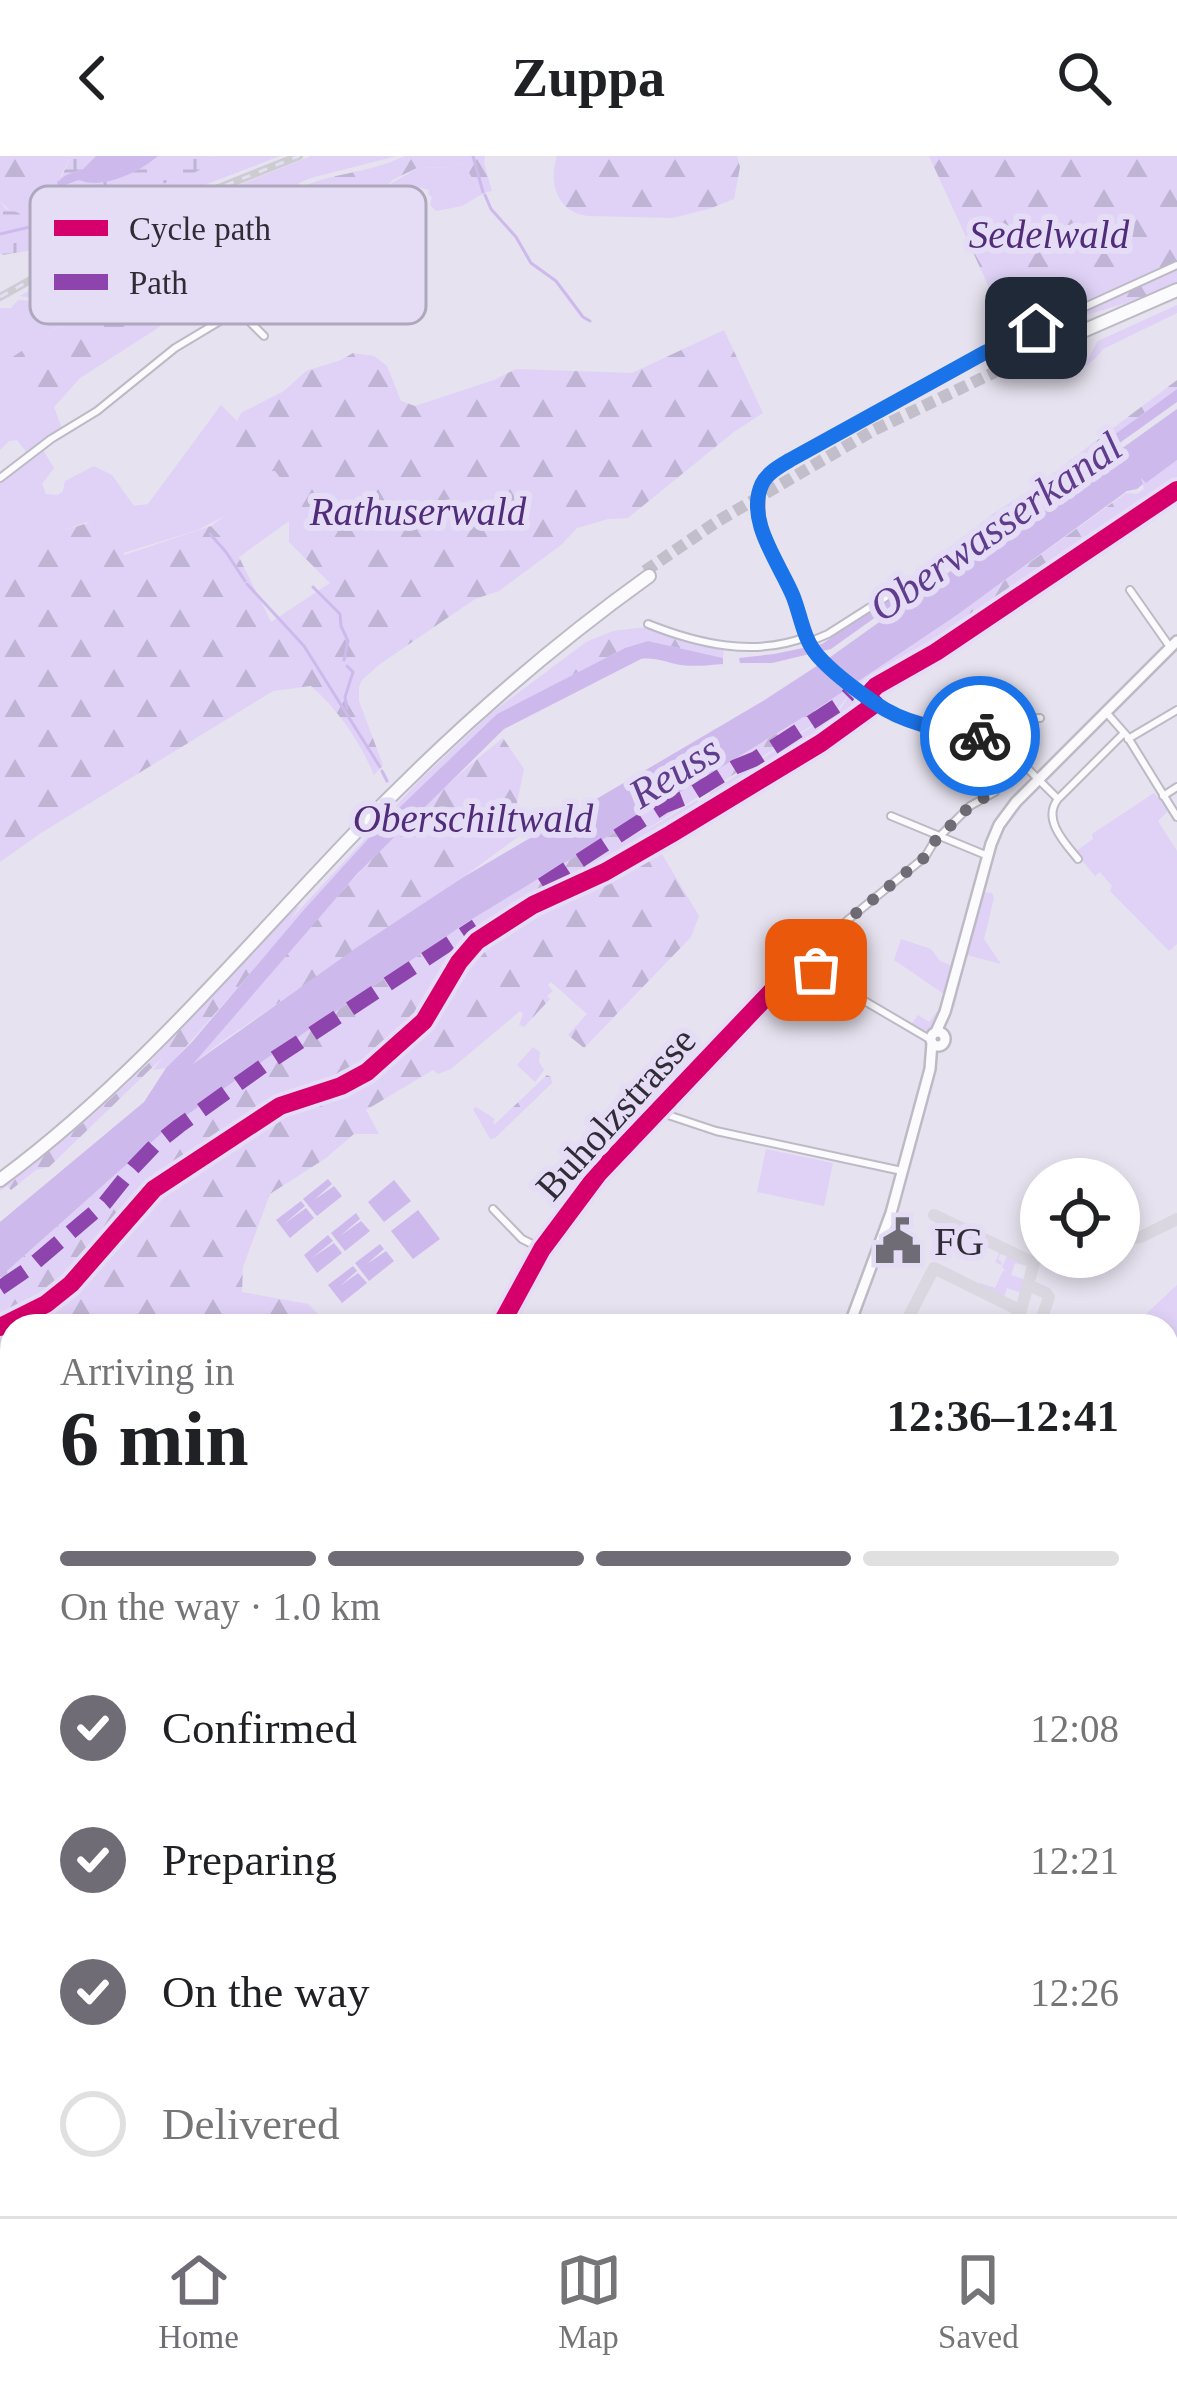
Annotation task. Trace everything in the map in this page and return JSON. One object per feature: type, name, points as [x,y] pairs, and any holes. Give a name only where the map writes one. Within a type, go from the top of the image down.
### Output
[{"type":"highway","points":[[1052,348],[1177,294]]},
{"type":"highway","points":[[0,1170],[72,1113],[146,1044],[360,816],[454,724],[543,648],[647,573],[457,733],[353,835],[146,1056],[0,1180]]},
{"type":"main road","points":[[853,1314],[886,1227],[936,1038],[1002,820],[1174,644]]},
{"type":"street","points":[[1058,799],[1002,743],[922,725],[879,706],[813,647],[761,526],[761,485],[790,460],[984,353],[1177,265]]},
{"type":"street","points":[[0,478],[214,324]]},
{"type":"street","points":[[252,324],[264,336]]},
{"type":"street","points":[[1130,590],[1174,644]]},
{"type":"street","points":[[648,625],[694,641],[728,646],[813,647],[886,597]]},
{"type":"street","points":[[1004,690],[1021,705],[1025,718]]},
{"type":"street","points":[[1078,859],[1052,819],[1052,807],[1126,736],[1177,710]]},
{"type":"street","points":[[1105,711],[1177,817]]},
{"type":"street","points":[[1002,743],[1018,720],[1040,718]]},
{"type":"street","name":"Buholzstrasse","points":[[507,1314],[542,1249],[598,1174],[656,1111],[770,991],[794,969],[805,966],[811,953],[925,857],[970,806],[994,792],[1002,743]]},
{"type":"street","points":[[1163,796],[1177,787]]},
{"type":"street","points":[[891,816],[988,856]]},
{"type":"street","points":[[805,966],[912,1031],[936,1038]]},
{"type":"street","points":[[656,1111],[716,1131],[902,1171]]},
{"type":"street","points":[[493,1209],[522,1239],[542,1249]]},
{"type":"green space","points":[[0,156],[71,156],[55,186],[30,186],[30,225],[0,201]]},
{"type":"green space","points":[[71,156],[96,156],[83,169],[66,175],[63,186],[53,186]]},
{"type":"green space","points":[[158,156],[212,156],[207,166],[157,186],[66,186],[79,180],[120,177]]},
{"type":"green space","points":[[212,156],[280,156],[202,186],[157,186],[207,166]]},
{"type":"green space","points":[[311,156],[397,156],[296,186],[237,186]]},
{"type":"green space","points":[[404,156],[485,156],[492,191],[484,193],[477,187],[463,162],[453,167],[417,168],[386,186],[305,186]]},
{"type":"green space","points":[[557,156],[737,156],[740,167],[734,199],[709,209],[672,218],[589,216],[562,203],[555,186]]},
{"type":"green space","name":"Sedelwald","points":[[929,156],[1177,156],[1177,262],[1014,334],[1002,312],[1002,296],[993,296]]},
{"type":"green space","points":[[463,162],[484,193],[462,206],[436,211],[426,186],[386,186],[418,168],[453,167]]},
{"type":"green space","points":[[0,201],[19,213],[30,225],[30,251],[2,255]]},
{"type":"green space","name":"Sedelwald","points":[[1177,268],[1177,284],[1157,294],[1051,323]]},
{"type":"green space","points":[[18,300],[30,301],[30,324],[62,324],[6,362],[56,435],[29,455],[17,440],[0,450],[0,308],[11,308]]},
{"type":"green space","points":[[1177,305],[1177,313],[1103,349],[1083,367],[1065,371],[1087,361],[1098,341]]},
{"type":"green space","points":[[1096,317],[1049,342],[1054,355],[1067,358],[1079,353],[1082,357],[1054,369],[1047,367],[1042,336]]},
{"type":"green space","points":[[62,324],[161,326],[80,378],[54,407],[63,431],[56,435],[5,362]]},
{"type":"green space","name":"Rathuserwald","points":[[724,330],[763,413],[628,518],[577,528],[499,591],[475,599],[362,680],[359,701],[383,765],[374,775],[347,727],[311,686],[273,691],[0,862],[0,562],[21,545],[108,517],[120,527],[124,555],[211,526],[239,557],[271,622],[330,583],[289,542],[293,495],[275,471],[260,472],[232,444],[230,435],[241,413],[284,391],[306,371],[353,353],[374,356],[387,366],[401,401],[415,406],[516,369],[632,373]]},
{"type":"green space","points":[[1177,380],[1177,389],[912,582],[826,637],[919,576],[994,513]]},
{"type":"green space","points":[[221,405],[237,421],[230,435],[275,471],[293,495],[289,521],[239,557],[211,526],[224,516],[198,530],[123,553],[119,527],[87,522],[21,545],[0,562],[0,480],[38,450],[43,450],[54,468],[42,484],[46,494],[58,495],[65,481],[94,466],[112,475],[134,506],[148,504]]},
{"type":"green space","name":"Oberschiltwald","points":[[1177,460],[1177,489],[932,654],[866,691],[853,689],[838,709],[647,829],[699,916],[691,937],[584,1048],[568,1035],[587,1014],[551,982],[550,999],[524,1027],[519,1025],[520,1011],[451,1069],[438,1074],[433,1070],[366,1110],[379,1134],[354,1134],[270,1194],[243,1267],[242,1292],[308,1304],[318,1314],[0,1314],[0,1277],[9,1278],[7,1271],[163,1132],[469,921],[820,707],[1126,493],[1137,494],[1144,489],[1141,478],[1147,482]]},
{"type":"green space","name":"Oberschiltwald","points":[[646,627],[724,648],[723,658],[648,641],[625,648],[497,714],[378,828],[166,1068],[153,1070],[163,1057],[49,1167],[36,1170],[11,1190],[7,1186],[0,1191],[149,1063],[293,909],[300,906],[289,921],[418,782],[490,714],[586,642],[613,631]]},
{"type":"green space","points":[[849,695],[865,702],[822,740],[719,803],[709,793],[841,708]]},
{"type":"green space","name":"Oberschiltwald","points":[[503,738],[524,769],[516,807],[533,826],[189,1067],[377,854]]},
{"type":"green space","points":[[1154,793],[1169,810],[1158,821],[1177,851],[1177,944],[1169,951],[1110,891],[1112,886],[1100,872],[1095,876],[1075,852],[1093,839],[1092,834]]},
{"type":"green space","points":[[697,800],[704,812],[654,842],[647,830]]},
{"type":"green space","points":[[982,892],[994,898],[984,939],[1001,964],[967,955],[954,1008],[954,990]]},
{"type":"green space","points":[[901,939],[931,949],[950,965],[958,954],[933,1029],[910,1026],[918,1015],[929,1022],[944,994],[894,960]]},
{"type":"green space","points":[[533,1047],[540,1052],[544,1070],[535,1082],[517,1065]]},
{"type":"green space","points":[[547,1075],[552,1083],[490,1139],[473,1109],[495,1119],[495,1124]]},
{"type":"green space","points":[[766,1149],[833,1163],[824,1206],[757,1192]]},
{"type":"green space","points":[[997,1250],[1020,1261],[1011,1275],[1026,1280],[1022,1293],[1007,1288],[1004,1297],[979,1286],[995,1288],[1006,1271],[1002,1267],[1007,1256],[1001,1253],[1001,1265],[995,1262]]},
{"type":"green space","points":[[1177,1285],[1177,1314],[1146,1314]]},
{"type":"water","points":[[96,156],[158,156],[120,178],[58,186],[66,175],[83,169]]},
{"type":"water","name":"Oberwasserkanal","points":[[1177,389],[1177,402],[831,649],[772,663],[740,663],[739,658],[822,644]]},
{"type":"water","name":"Reuss","points":[[1177,409],[1177,460],[1146,483],[1141,478],[1143,484],[1137,489],[1127,491],[820,707],[469,921],[257,1065],[163,1132],[7,1271],[9,1278],[0,1277],[0,1222],[144,1102],[166,1068],[378,828],[497,714],[625,648],[648,641],[723,658],[723,664],[697,666],[641,659],[504,729],[357,874],[193,1064],[462,878],[829,658]]},
{"type":"water","points":[[328,1179],[332,1184],[314,1200],[334,1186],[342,1196],[317,1216],[303,1199]]},
{"type":"water","points":[[394,1180],[411,1201],[384,1222],[368,1202]]},
{"type":"water","points":[[301,1201],[305,1206],[284,1224],[306,1208],[314,1218],[290,1238],[276,1220]]},
{"type":"water","points":[[418,1210],[440,1239],[413,1259],[391,1231]]},
{"type":"water","points":[[356,1213],[360,1219],[340,1236],[361,1221],[370,1231],[345,1251],[331,1233]]},
{"type":"water","points":[[328,1235],[333,1241],[312,1258],[334,1243],[342,1253],[317,1273],[304,1255]]},
{"type":"water","points":[[380,1244],[384,1249],[367,1264],[386,1251],[394,1261],[369,1281],[355,1263]]},
{"type":"water","points":[[353,1266],[357,1271],[340,1286],[358,1273],[367,1283],[342,1303],[328,1285]]},
{"type":"waterway","points":[[473,156],[483,192]]},
{"type":"waterway","points":[[485,195],[531,263],[556,281],[590,321]]},
{"type":"waterway","points":[[0,234],[30,227]]},
{"type":"waterway","points":[[210,534],[245,581]]},
{"type":"waterway","points":[[247,584],[304,646],[380,767]]},
{"type":"waterway","points":[[313,587],[340,614],[348,641],[344,660]]},
{"type":"waterway","points":[[347,666],[353,672],[345,697],[347,708]]},
{"type":"waterway","points":[[382,771],[387,781]]},
{"type":"taxiway","points":[[934,1215],[1034,1263],[1020,1314]]},
{"type":"taxiway","points":[[1140,1237],[1177,1219]]},
{"type":"taxiway","points":[[910,1314],[934,1268],[1015,1308],[1018,1314]]},
{"type":"taxiway","points":[[1035,1288],[1049,1297],[1043,1314]]},
{"type":"tunnel","points":[[645,571],[718,521],[874,430],[1051,345]]},
{"type":"railway","points":[[224,186],[299,156]]},
{"type":"railway","points":[[0,297],[30,280]]},
{"type":"marked path","points":[[542,885],[664,806],[755,759],[849,694]]},
{"type":"marked path","points":[[0,1288],[105,1203],[155,1145],[179,1126],[476,926]]},
{"type":"cycle path","points":[[26,1314],[71,1284],[154,1189],[280,1106],[367,1072],[424,1021],[477,941],[533,905],[605,872],[821,743],[875,704],[867,696],[876,686],[936,652],[1177,490]]},
{"type":"cycle path","points":[[507,1314],[542,1249],[598,1174],[788,974]]},
{"type":"way so far","points":[[816,970],[805,966],[811,953],[925,857],[970,806],[994,792],[999,750],[1004,744],[980,736]]},
{"type":"place","name":"FG","points":[[898,1241]]},
{"type":"route","points":[[980,736],[922,725],[879,706],[819,657],[766,542],[759,512],[761,485],[790,460],[1036,328]]}]
